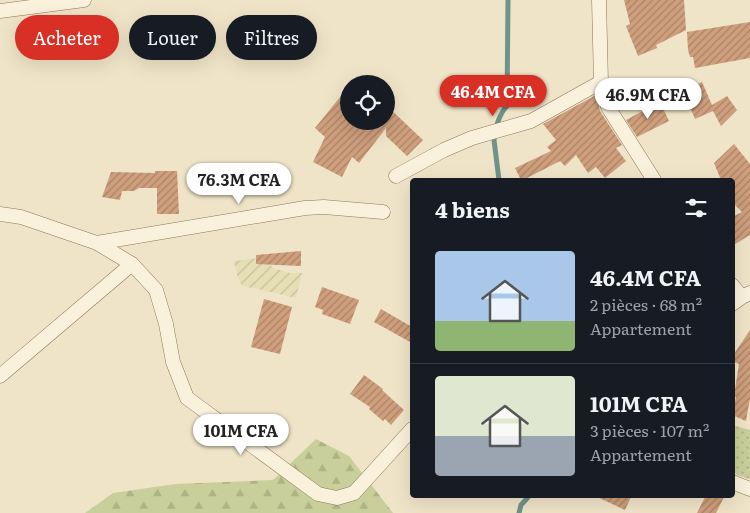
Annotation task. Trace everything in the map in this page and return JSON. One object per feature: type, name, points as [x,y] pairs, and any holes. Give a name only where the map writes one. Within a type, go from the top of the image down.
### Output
[{"type":"street","points":[[0,11],[84,0]]},
{"type":"street","points":[[599,0],[601,82],[608,107],[653,178]]},
{"type":"street","points":[[396,176],[444,150],[472,138],[531,121],[601,82]]},
{"type":"street","points":[[97,243],[305,208],[324,207],[384,212]]},
{"type":"street","points":[[0,214],[21,217],[97,243],[132,264],[156,290],[166,324],[173,362],[187,398],[318,494],[337,498],[354,493],[410,431]]},
{"type":"street","points":[[0,376],[132,264]]},
{"type":"street","points":[[735,483],[750,489]]},
{"type":"shaded area","points":[[267,257],[273,268],[290,273],[302,273],[296,298],[242,286],[234,261]]},
{"type":"green space","points":[[735,426],[750,430],[750,479],[735,472]]},
{"type":"green space","points":[[316,439],[349,456],[393,513],[85,513],[113,493],[175,484],[273,480]]},
{"type":"building","points":[[624,0],[684,0],[686,30],[656,45],[657,48],[638,56],[626,26],[630,24]]},
{"type":"building","points":[[750,22],[750,58],[695,68],[693,57],[690,57],[688,50],[687,32]]},
{"type":"building","points":[[702,82],[712,105],[727,96],[737,110],[721,126],[713,111],[695,119],[683,91]]},
{"type":"building","points":[[596,95],[600,111],[622,145],[616,148],[626,161],[605,178],[596,167],[588,173],[576,155],[565,166],[560,161],[527,178],[520,178],[515,168],[551,151],[547,147],[556,140],[543,124]]},
{"type":"building","points":[[340,97],[340,130],[384,130],[359,163],[352,157],[342,177],[313,162],[325,137],[315,128]]},
{"type":"building","points":[[660,102],[669,121],[637,137],[626,120]]},
{"type":"building","points":[[395,114],[423,140],[407,156],[386,136],[386,130],[395,130]]},
{"type":"building","points":[[734,144],[750,164],[750,235],[735,244],[735,216],[742,212],[735,205],[735,178],[720,178],[714,163]]},
{"type":"building","points":[[155,171],[177,171],[179,214],[157,214],[157,188],[139,188],[134,191],[122,191],[120,200],[102,197],[111,172],[155,173]]},
{"type":"building","points":[[301,251],[301,266],[256,264],[256,255]]},
{"type":"building","points":[[322,287],[359,300],[350,324],[322,314],[323,310],[315,307]]},
{"type":"building","points":[[264,299],[292,307],[280,354],[251,347]]},
{"type":"building","points":[[381,309],[410,326],[410,342],[374,322]]},
{"type":"building","points":[[750,330],[750,399],[746,421],[735,416],[735,390],[739,364],[735,362],[735,352]]},
{"type":"building","points":[[364,375],[383,389],[404,410],[391,425],[369,409],[370,407],[350,394]]},
{"type":"building","points":[[599,498],[631,498],[625,510]]},
{"type":"building","points":[[704,498],[724,498],[716,513],[697,513]]},
{"type":"waterway","points":[[499,178],[494,140],[498,122],[507,106],[508,0]]},
{"type":"waterway","points":[[519,513],[521,505],[527,498]]}]
